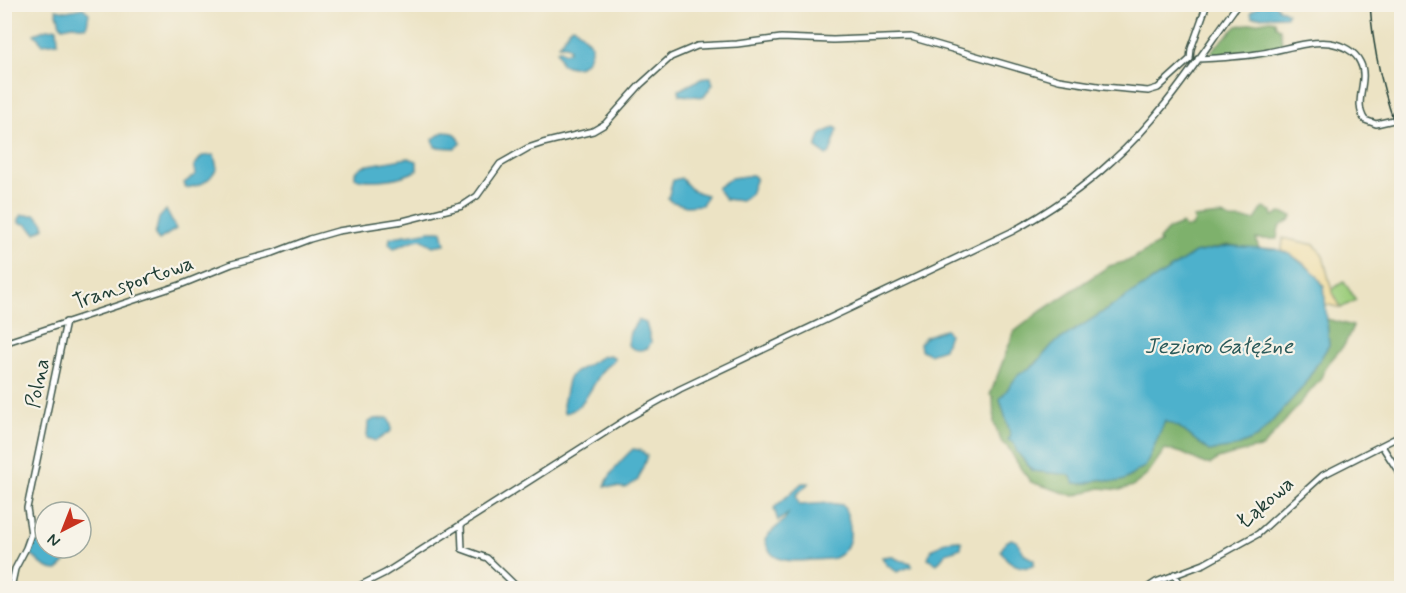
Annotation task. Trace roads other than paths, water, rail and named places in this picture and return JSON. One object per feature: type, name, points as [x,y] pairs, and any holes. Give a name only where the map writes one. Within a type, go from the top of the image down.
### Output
[{"type":"street","points":[[1207,4],[1191,49],[1190,59],[1256,54],[1318,43],[1340,45],[1354,53],[1362,65],[1364,73],[1359,103],[1365,120],[1376,124],[1401,118]]},
{"type":"street","points":[[355,588],[385,573],[628,418],[680,389],[1011,232],[1044,213],[1079,189],[1114,160],[1164,105],[1238,4]]},
{"type":"street","name":"Transportowa","points":[[4,343],[180,285],[232,264],[338,231],[403,220],[462,206],[477,196],[500,164],[528,148],[599,128],[640,85],[671,57],[697,46],[737,44],[781,38],[834,40],[911,37],[1059,80],[1148,91],[1158,88],[1190,59]]},
{"type":"street","name":"Polna","points":[[11,588],[15,569],[31,534],[27,507],[66,322]]},
{"type":"street","name":"Łąkowa","points":[[1147,588],[1174,574],[1204,564],[1258,534],[1323,475],[1401,435]]},
{"type":"street","points":[[1382,446],[1401,477]]},
{"type":"street","points":[[461,525],[462,549],[487,558],[518,588]]},
{"type":"street","points":[[1174,574],[1183,588]]},
{"type":"water","points":[[1275,4],[1288,13],[1286,16],[1252,17],[1251,12],[1259,5]]},
{"type":"water","points":[[83,8],[89,13],[85,27],[73,25],[63,27],[60,24],[56,9],[67,11]]},
{"type":"water","points":[[574,26],[592,45],[589,57],[579,67],[561,64],[557,51],[559,49],[565,53],[569,51],[566,45],[559,45]]},
{"type":"water","points":[[57,28],[58,42],[43,44],[34,34],[47,29]]},
{"type":"water","points":[[705,77],[711,77],[713,84],[704,97],[680,95],[679,90]]},
{"type":"water","points":[[834,127],[838,129],[830,153],[826,155],[816,148],[820,135]]},
{"type":"water","points":[[443,132],[455,134],[461,143],[455,148],[435,147],[433,139]]},
{"type":"water","points":[[214,155],[217,168],[211,177],[201,184],[186,188],[184,183],[196,174],[194,166],[202,156]]},
{"type":"water","points":[[408,158],[417,161],[417,170],[411,173],[378,180],[355,178],[355,172],[363,166]]},
{"type":"water","points":[[753,175],[756,178],[750,194],[741,201],[725,199],[717,188],[731,178]]},
{"type":"water","points":[[681,178],[693,191],[707,195],[702,205],[686,206],[670,201],[668,198],[673,180]]},
{"type":"water","points":[[166,210],[176,229],[159,240],[155,235],[159,218]]},
{"type":"water","points":[[22,215],[36,215],[44,223],[44,228],[36,233],[26,224],[19,223]]},
{"type":"water","points":[[442,231],[445,244],[433,246],[421,239],[394,248],[389,244],[390,238]]},
{"type":"water","name":"Jezioro Gałęźne","points":[[1229,246],[1276,249],[1290,254],[1316,274],[1324,287],[1329,345],[1302,388],[1258,437],[1235,447],[1209,451],[1179,427],[1165,421],[1145,467],[1125,480],[1074,483],[1070,475],[1033,471],[1017,452],[1014,443],[1008,440],[1011,436],[1000,399],[1018,375],[1035,365],[1053,344],[1195,253]]},
{"type":"water","points":[[638,320],[646,323],[651,342],[648,348],[640,350],[628,345],[630,332]]},
{"type":"water","points":[[945,329],[949,334],[944,349],[929,354],[921,350],[920,343],[925,337]]},
{"type":"water","points":[[609,355],[614,357],[614,360],[603,370],[587,396],[577,408],[564,413],[563,405],[568,380],[572,374],[601,357]]},
{"type":"water","points":[[388,418],[391,431],[376,441],[367,438],[368,423],[374,419]]},
{"type":"water","points":[[633,449],[640,450],[647,456],[638,480],[626,488],[605,486],[617,466]]},
{"type":"water","points":[[802,483],[809,483],[796,495],[799,505],[829,503],[843,505],[846,512],[850,527],[849,541],[841,554],[834,558],[789,561],[775,556],[767,546],[765,540],[788,514],[778,521],[774,508]]},
{"type":"water","points":[[1011,539],[1017,541],[1025,555],[1034,560],[1034,565],[1025,567],[1015,565],[1006,558],[1001,550]]},
{"type":"water","points":[[946,541],[962,542],[961,548],[946,553],[937,564],[928,558],[931,550]]},
{"type":"water","points":[[33,542],[33,556],[30,553]]},
{"type":"water","points":[[891,556],[911,563],[912,566],[897,572],[886,564],[882,557]]},
{"type":"water","points":[[37,560],[66,560],[58,570],[53,570]]},
{"type":"railway","points":[[1370,4],[1380,75],[1402,143]]}]
